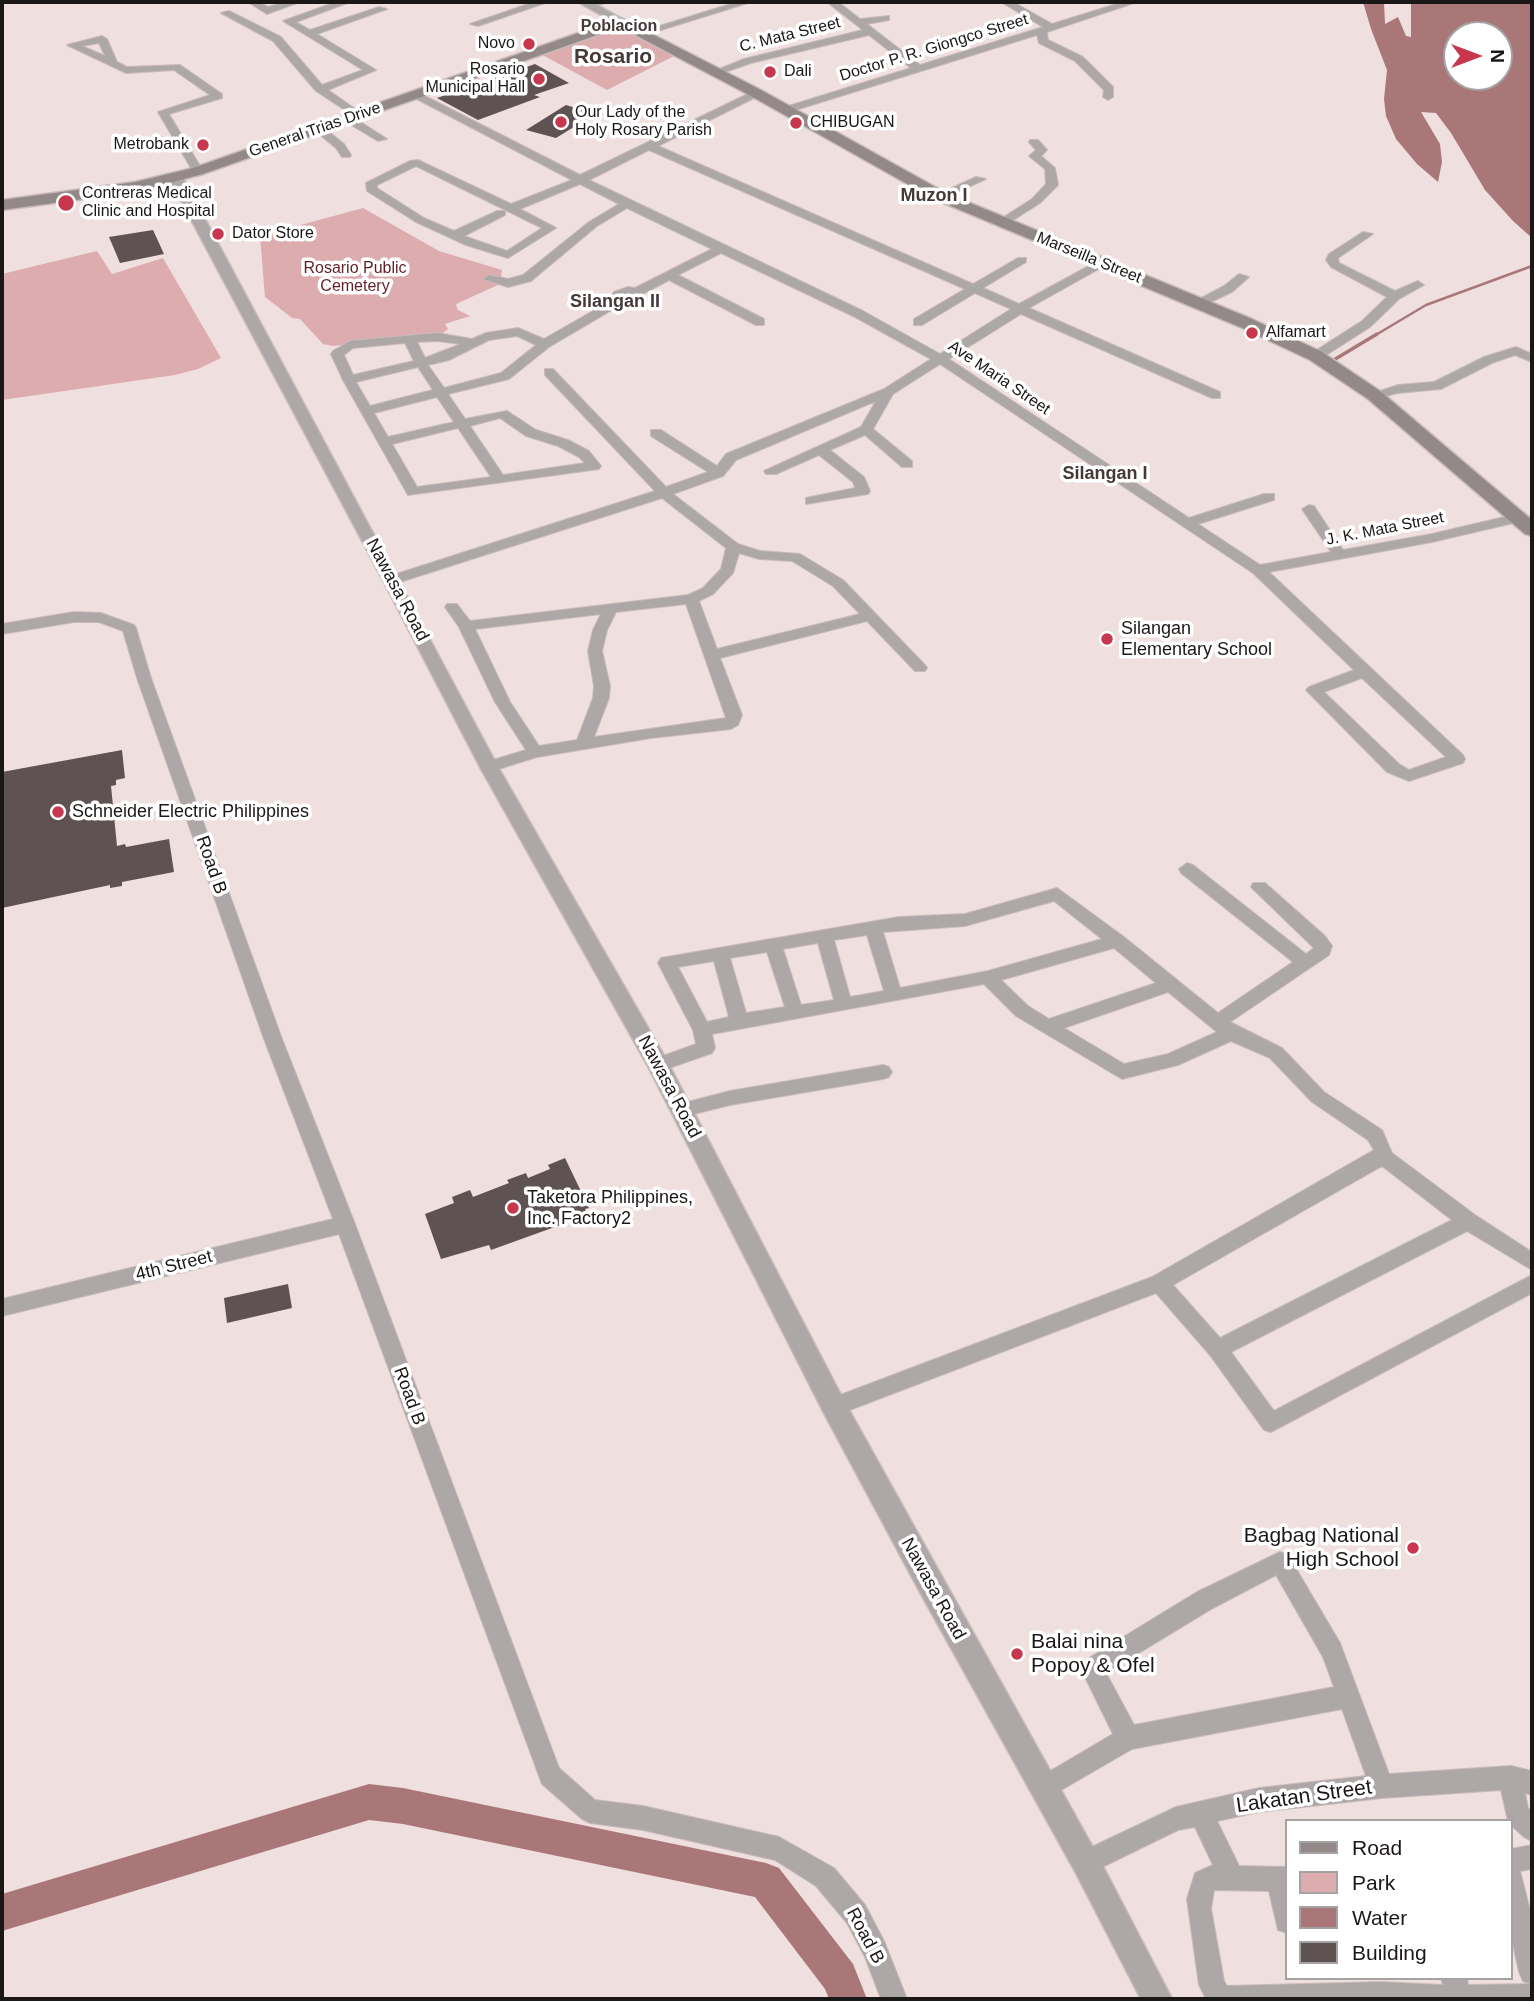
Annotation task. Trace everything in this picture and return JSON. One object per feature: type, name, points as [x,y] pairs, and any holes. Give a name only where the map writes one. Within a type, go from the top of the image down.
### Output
[{"type":"main road","name":"Marseilla Street","points":[[621,22],[756,93],[940,196],[1198,303],[1316,356],[1374,395],[1525,524]]},
{"type":"main road","name":"General Trias Drive","points":[[2,205],[135,187],[176,178],[621,22]]},
{"type":"street","points":[[253,2],[267,10],[295,2]]},
{"type":"street","points":[[320,89],[371,70],[288,20],[345,2]]},
{"type":"street","points":[[475,24],[543,2]]},
{"type":"street","points":[[588,4],[606,2]]},
{"type":"street","points":[[642,33],[746,2]]},
{"type":"street","points":[[832,2],[918,68]]},
{"type":"street","points":[[1006,2],[1047,30],[1043,41],[1079,59],[1109,89],[1108,97]]},
{"type":"street","name":"Doctor P. R. Giongco Street","points":[[786,110],[1132,2]]},
{"type":"street","points":[[588,4],[621,22]]},
{"type":"street","points":[[309,33],[382,9]]},
{"type":"street","points":[[226,13],[277,38],[320,89],[383,139]]},
{"type":"street","points":[[859,22],[886,18]]},
{"type":"street","name":"C. Mata Street","points":[[717,72],[748,61],[872,31]]},
{"type":"street","points":[[113,64],[126,70],[176,67],[218,96],[163,112],[198,171]]},
{"type":"street","points":[[454,236],[580,180],[756,93]]},
{"type":"street","name":"Ave Maria Street","points":[[416,95],[627,204],[859,314],[942,360],[1258,570],[1457,758],[1409,776],[1393,768],[1314,690],[1363,672]]},
{"type":"street","points":[[318,128],[340,146],[346,155]]},
{"type":"street","points":[[1003,222],[1036,201],[1052,185],[1050,168],[1034,156],[1042,150],[1034,142]]},
{"type":"street","points":[[647,145],[1216,395]]},
{"type":"street","points":[[416,163],[506,211],[550,228],[508,255],[454,236],[420,220],[371,186],[416,163]]},
{"type":"street","name":"Nawasa Road","points":[[176,178],[489,767],[658,1065],[834,1407],[1086,1863],[1157,1999]]},
{"type":"street","points":[[940,196],[980,178]]},
{"type":"street","points":[[489,279],[508,283],[527,278],[593,224],[627,204]]},
{"type":"street","points":[[1367,234],[1333,256],[1332,260],[1335,265],[1395,296]]},
{"type":"street","points":[[366,411],[505,376],[545,344],[613,304],[629,300],[638,292],[722,248]]},
{"type":"street","points":[[918,322],[1021,260]]},
{"type":"street","points":[[392,580],[613,511],[718,473],[731,457],[888,392],[1021,308],[1102,263]]},
{"type":"street","points":[[669,275],[760,322]]},
{"type":"street","points":[[1198,303],[1228,289],[1243,277]]},
{"type":"street","points":[[1316,356],[1366,324],[1395,296],[1418,285]]},
{"type":"street","points":[[386,442],[502,414],[531,433],[563,443],[584,454],[594,466],[413,492],[337,354],[343,348],[409,339],[437,337],[470,342],[518,332],[545,344]]},
{"type":"street","points":[[409,339],[421,363],[499,479]]},
{"type":"street","points":[[349,380],[421,363],[462,350],[470,342]]},
{"type":"street","points":[[1374,395],[1398,389],[1437,386],[1488,360],[1516,351],[1532,358]]},
{"type":"street","points":[[549,372],[664,493],[733,547],[759,555],[795,557],[838,583],[920,668]]},
{"type":"street","points":[[771,471],[866,430],[888,392]]},
{"type":"street","points":[[866,430],[907,464]]},
{"type":"street","points":[[656,433],[718,473]]},
{"type":"street","points":[[811,501],[863,491],[859,480],[821,450]]},
{"type":"street","points":[[1186,523],[1269,497]]},
{"type":"street","points":[[1309,509],[1340,556]]},
{"type":"street","name":"J. K. Mata Street","points":[[1258,570],[1525,524]]},
{"type":"street","points":[[466,626],[691,599],[708,591],[728,570],[733,547]]},
{"type":"street","points":[[489,767],[535,752],[584,743],[730,723],[734,715],[691,599]]},
{"type":"street","points":[[452,607],[466,626],[503,702],[535,752]]},
{"type":"street","points":[[584,743],[601,698],[602,686],[595,651],[600,630],[610,610]]},
{"type":"street","points":[[713,655],[870,616]]},
{"type":"street","name":"Road B","points":[[2,629],[74,617],[102,618],[129,628],[144,678],[273,1039],[345,1224],[550,1776],[590,1811],[643,1818],[779,1849],[825,1877],[856,1914],[875,1950],[894,1999]]},
{"type":"street","points":[[1187,869],[1306,962]]},
{"type":"street","points":[[988,977],[1022,1011],[1122,1072],[1172,1060],[1224,1028],[1323,951],[1323,946],[1259,887]]},
{"type":"street","points":[[658,1065],[706,1048],[702,1030],[667,963],[873,927],[927,920],[965,920],[1057,894],[1224,1028],[1276,1053],[1318,1097],[1376,1135],[1383,1156],[1468,1220],[1532,1262]]},
{"type":"street","points":[[873,927],[894,996]]},
{"type":"street","points":[[824,936],[844,1004]]},
{"type":"street","points":[[702,1030],[988,977],[1118,941]]},
{"type":"street","points":[[773,944],[795,1012]]},
{"type":"street","points":[[720,953],[740,1021]]},
{"type":"street","points":[[1049,1026],[1170,985]]},
{"type":"street","points":[[682,1110],[730,1098],[883,1072]]},
{"type":"street","points":[[834,1407],[1160,1283],[1383,1156]]},
{"type":"street","points":[[1217,1349],[1468,1220]]},
{"type":"street","name":"4th Street","points":[[2,1308],[345,1224]]},
{"type":"street","points":[[1160,1283],[1217,1349],[1271,1423],[1532,1283]]},
{"type":"street","points":[[1128,1738],[1092,1669],[1205,1600],[1280,1562],[1332,1651],[1382,1786]]},
{"type":"street","points":[[1043,1787],[1128,1738],[1348,1696]]},
{"type":"street","points":[[1522,1781],[1517,1814],[1532,1829]]},
{"type":"street","name":"Lakatan Street","points":[[1086,1863],[1176,1819],[1259,1800],[1382,1786],[1522,1781]]},
{"type":"street","points":[[1201,1814],[1231,1876]]},
{"type":"street","points":[[1513,1861],[1532,1857]]},
{"type":"street","points":[[1286,1910],[1283,1879],[1231,1876],[1207,1879],[1199,1899],[1212,1985],[1222,1998],[1300,1988],[1380,1987],[1456,1988],[1532,1997]]},
{"type":"street","points":[[1513,1888],[1532,1972]]},
{"type":"green space","points":[[610,29],[637,36],[674,56],[607,90],[539,53]]},
{"type":"green space","name":"Rosario Public Cemetery","points":[[363,208],[439,251],[502,270],[500,284],[456,304],[458,310],[470,316],[445,324],[448,329],[440,335],[333,346],[323,344],[300,319],[292,318],[265,297],[260,236]]},
{"type":"green space","points":[[97,251],[112,274],[163,258],[221,358],[198,369],[175,375],[2,400],[2,274]]},
{"type":"water","points":[[1363,2],[1384,2],[1385,24],[1398,17],[1406,36],[1411,37],[1411,2],[1532,2],[1532,238],[1485,190],[1436,113],[1421,112],[1440,144],[1442,162],[1438,182],[1417,164],[1396,139],[1386,116],[1384,99],[1387,70]]},
{"type":"building","points":[[535,64],[569,83],[478,120],[437,98]]},
{"type":"building","name":"Our Lady of the Holy Rosary Parish","points":[[566,105],[595,114],[556,138],[526,130]]},
{"type":"building","points":[[153,230],[164,254],[120,263],[109,237]]},
{"type":"building","name":"Schneider Electric Philippines","points":[[122,750],[125,778],[116,780],[116,785],[111,786],[117,846],[125,844],[126,847],[169,839],[174,872],[122,882],[122,886],[110,888],[110,885],[2,908],[2,772]]},
{"type":"building","name":"Taketora Philippines, Inc. Factory2","points":[[565,1158],[589,1208],[585,1209],[588,1215],[491,1250],[489,1245],[441,1259],[425,1214],[454,1203],[452,1197],[470,1190],[473,1197],[526,1173],[528,1178],[550,1169],[548,1165]]},
{"type":"building","points":[[288,1284],[292,1308],[227,1323],[224,1298]]},
{"type":"waterway","points":[[1374,336],[1426,305],[1532,266]]},
{"type":"waterway","points":[[1332,361],[1377,334]]},
{"type":"waterway","points":[[2,1913],[369,1802],[403,1806],[766,1881],[840,1977],[848,1999]]},
{"type":"place","name":"Novo","points":[[529,44]]},
{"type":"place","name":"Dali","points":[[770,72]]},
{"type":"place","name":"Rosario Municipal Hall","points":[[539,79]]},
{"type":"place","name":"Our Lady of the Holy Rosary Parish","points":[[561,122]]},
{"type":"place","name":"CHIBUGAN","points":[[796,123]]},
{"type":"place","name":"Metrobank","points":[[203,145]]},
{"type":"place","name":"Contreras Medical Clinic and Hospital","points":[[66,203]]},
{"type":"place","name":"Dator Store","points":[[218,234]]},
{"type":"place","name":"Alfamart","points":[[1252,333]]},
{"type":"place","name":"Silangan Elementary School","points":[[1107,639]]},
{"type":"place","name":"Schneider Electric Philippines","points":[[58,812]]},
{"type":"place","name":"Taketora Philippines, Inc. Factory2","points":[[513,1208]]},
{"type":"place","name":"Bagbag National High School","points":[[1413,1548]]},
{"type":"place","name":"Balai nina Popoy & Ofel","points":[[1017,1654]]},
{"type":"district","name":"Poblacion","points":[[619,27]]},
{"type":"district","name":"Rosario","points":[[613,57]]},
{"type":"district","name":"Muzon I","points":[[934,196]]},
{"type":"district","name":"Silangan II","points":[[615,302]]},
{"type":"district","name":"Silangan I","points":[[1105,474]]}]
